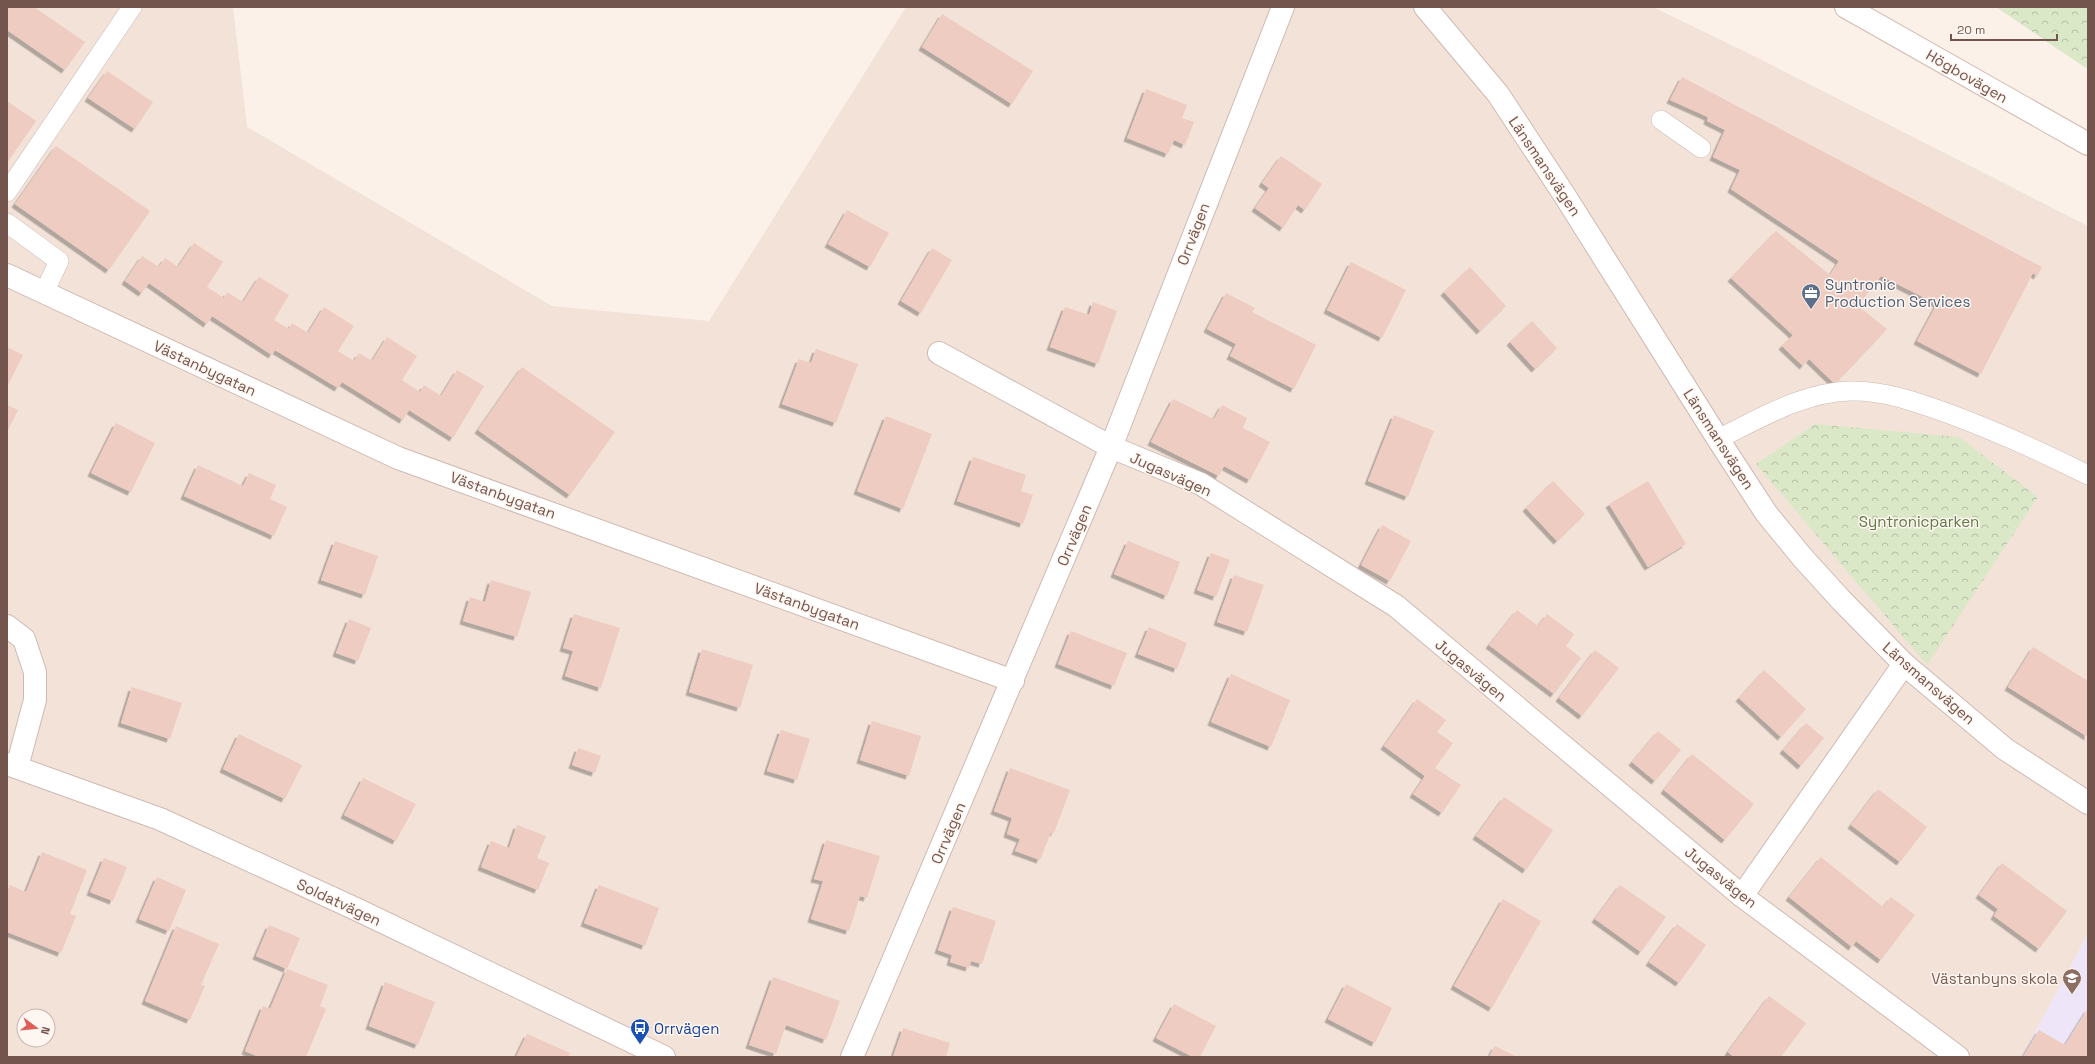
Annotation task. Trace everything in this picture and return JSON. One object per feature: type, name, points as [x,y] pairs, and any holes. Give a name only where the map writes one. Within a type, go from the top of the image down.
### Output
[{"type":"street","name":"Orrvägen","points":[[852,1057],[1013,681],[1111,447],[1283,7]]},
{"type":"street","name":"Länsmansvägen","points":[[1425,7],[1498,94],[1565,196],[1766,513],[1802,557],[1842,601],[1904,664],[2005,749],[2088,803]]},
{"type":"street","name":"Högbovägen","points":[[1846,7],[2088,144]]},
{"type":"street","name":"Västanbygatan","points":[[7,275],[398,458],[1013,681]]},
{"type":"street","name":"Jugasvägen","points":[[939,353],[1111,447],[1201,484],[1396,606],[1742,896],[1958,1057]]},
{"type":"street","points":[[7,626],[24,639],[35,672],[35,700],[12,765]]},
{"type":"street","points":[[1742,896],[1904,664]]},
{"type":"street","name":"Soldatvägen","points":[[12,765],[160,819],[358,910],[664,1057]]},
{"type":"lane","points":[[7,192],[132,7]]},
{"type":"lane","points":[[1661,120],[1701,148]]},
{"type":"lane","points":[[7,223],[59,261],[44,293]]},
{"type":"lane","points":[[1718,439],[1776,410],[1816,396],[1850,390],[1879,393],[1914,401],[1993,430],[2088,475]]},
{"type":"shaded area","points":[[7,7],[233,7],[247,127],[552,306],[709,321],[906,7],[1653,7],[1758,58],[2088,226],[2088,934],[2022,1057],[7,1057]]},
{"type":"shaded area","name":"Västanbyns skola","points":[[2088,934],[2088,1057],[2022,1057]]},
{"type":"green space","points":[[1996,7],[2088,7],[2088,69],[2083,66]]},
{"type":"green space","name":"Syntronicparken","points":[[1815,424],[1959,437],[2038,497],[1927,665],[1756,464]]},
{"type":"building","points":[[7,7],[34,7],[85,42],[65,70],[7,30]]},
{"type":"building","points":[[942,14],[1033,71],[1012,104],[922,47]]},
{"type":"building","points":[[107,71],[153,102],[135,129],[88,98]]},
{"type":"building","points":[[1682,77],[2042,267],[2037,276],[2033,273],[1981,374],[1917,341],[1937,304],[1881,276],[1858,306],[1887,329],[1835,384],[1809,359],[1803,366],[1782,346],[1793,335],[1731,278],[1776,231],[1830,275],[1839,261],[1731,189],[1740,170],[1713,157],[1725,130],[1707,121],[1708,117],[1670,100]]},
{"type":"building","points":[[1146,89],[1187,105],[1182,118],[1194,122],[1185,145],[1174,140],[1168,154],[1127,138]]},
{"type":"building","points":[[7,101],[36,121],[7,163]]},
{"type":"building","points":[[56,146],[150,211],[109,270],[15,204]]},
{"type":"building","points":[[1281,156],[1322,184],[1305,210],[1298,205],[1283,228],[1255,208],[1269,188],[1262,183]]},
{"type":"building","points":[[847,210],[889,233],[870,267],[828,244]]},
{"type":"building","points":[[194,243],[223,262],[207,287],[224,298],[227,292],[243,302],[259,277],[289,295],[274,320],[289,329],[292,323],[308,333],[324,307],[354,326],[338,351],[354,361],[359,353],[372,361],[387,337],[417,356],[402,380],[420,392],[424,385],[441,396],[457,370],[484,386],[453,438],[409,410],[403,420],[342,382],[338,388],[275,350],[272,355],[212,316],[207,324],[149,283],[142,293],[125,281],[142,256],[159,267],[165,258],[178,267]]},
{"type":"building","points":[[932,248],[952,260],[921,313],[901,301]]},
{"type":"building","points":[[1351,262],[1406,290],[1382,338],[1327,310]]},
{"type":"building","points":[[1470,267],[1506,306],[1480,331],[1444,292]]},
{"type":"building","points":[[1226,293],[1255,308],[1252,312],[1316,345],[1294,389],[1230,356],[1236,344],[1207,329]]},
{"type":"building","points":[[1093,302],[1117,311],[1098,364],[1050,347],[1065,307],[1089,315]]},
{"type":"building","points":[[1532,321],[1557,348],[1535,369],[1510,342]]},
{"type":"building","points":[[7,347],[23,355],[7,387]]},
{"type":"building","points":[[816,349],[858,364],[836,423],[782,404],[799,359],[811,363]]},
{"type":"building","points":[[522,367],[615,432],[570,495],[478,430]]},
{"type":"building","points":[[1173,399],[1214,419],[1222,405],[1247,418],[1243,428],[1270,442],[1250,480],[1224,466],[1219,476],[1151,442]]},
{"type":"building","points":[[7,405],[18,410],[7,432]]},
{"type":"building","points":[[1394,415],[1434,431],[1408,497],[1368,481]]},
{"type":"building","points":[[886,416],[932,434],[903,509],[857,491]]},
{"type":"building","points":[[116,423],[155,443],[131,492],[91,473]]},
{"type":"building","points":[[973,457],[1026,475],[1021,491],[1033,495],[1023,524],[957,501]]},
{"type":"building","points":[[198,465],[243,486],[249,473],[276,485],[270,499],[287,507],[274,536],[184,496]]},
{"type":"building","points":[[1553,481],[1585,514],[1557,541],[1526,508]]},
{"type":"building","points":[[1648,481],[1686,544],[1648,567],[1609,504]]},
{"type":"building","points":[[1382,525],[1411,541],[1390,581],[1361,565]]},
{"type":"building","points":[[335,541],[378,556],[365,595],[321,580]]},
{"type":"building","points":[[1128,541],[1180,562],[1167,596],[1114,574]]},
{"type":"building","points":[[1211,553],[1230,560],[1216,597],[1197,590]]},
{"type":"building","points":[[1234,575],[1264,585],[1247,632],[1217,622]]},
{"type":"building","points":[[491,580],[531,592],[517,637],[463,621],[470,597],[485,602]]},
{"type":"building","points":[[1517,610],[1538,626],[1547,614],[1574,634],[1566,646],[1581,658],[1554,694],[1489,645]]},
{"type":"building","points":[[574,614],[620,628],[601,688],[565,676],[573,651],[563,648]]},
{"type":"building","points":[[349,619],[371,628],[358,661],[336,653]]},
{"type":"building","points":[[1149,627],[1187,643],[1177,669],[1138,654]]},
{"type":"building","points":[[1071,631],[1127,653],[1114,686],[1058,664]]},
{"type":"building","points":[[2033,647],[2088,681],[2088,737],[2008,687]]},
{"type":"building","points":[[702,649],[753,665],[740,708],[689,692]]},
{"type":"building","points":[[1595,650],[1619,668],[1582,716],[1559,698]]},
{"type":"building","points":[[1764,670],[1806,709],[1781,737],[1739,698]]},
{"type":"building","points":[[1231,674],[1290,700],[1271,747],[1211,722]]},
{"type":"building","points":[[132,687],[182,703],[170,739],[121,723]]},
{"type":"building","points":[[1417,699],[1446,720],[1437,732],[1453,743],[1435,768],[1461,785],[1442,813],[1413,794],[1425,776],[1384,746]]},
{"type":"building","points":[[872,721],[921,736],[909,776],[860,760]]},
{"type":"building","points":[[1806,723],[1824,738],[1801,766],[1783,750]]},
{"type":"building","points":[[781,730],[810,739],[797,780],[767,771]]},
{"type":"building","points":[[1658,731],[1681,750],[1655,781],[1632,762]]},
{"type":"building","points":[[239,734],[302,765],[285,799],[223,769]]},
{"type":"building","points":[[578,748],[601,756],[595,773],[572,765]]},
{"type":"building","points":[[1692,754],[1754,804],[1725,840],[1664,790]]},
{"type":"building","points":[[1010,768],[1070,790],[1054,833],[1051,832],[1040,860],[1015,851],[1020,839],[1007,834],[1012,818],[994,811]]},
{"type":"building","points":[[363,778],[416,804],[396,841],[344,815]]},
{"type":"building","points":[[1878,789],[1927,827],[1900,862],[1851,825]]},
{"type":"building","points":[[1504,797],[1553,830],[1526,870],[1476,836]]},
{"type":"building","points":[[517,825],[546,836],[537,858],[549,863],[538,890],[481,867],[491,841],[509,848]]},
{"type":"building","points":[[826,840],[880,856],[867,898],[860,896],[849,931],[811,919],[823,881],[814,879]]},
{"type":"building","points":[[42,852],[87,870],[70,914],[76,916],[61,953],[7,932],[7,892],[10,885],[26,892]]},
{"type":"building","points":[[1821,857],[1883,907],[1891,897],[1915,915],[1881,960],[1856,941],[1852,947],[1789,897]]},
{"type":"building","points":[[104,858],[127,867],[113,901],[90,892]]},
{"type":"building","points":[[2002,863],[2067,911],[2039,949],[1994,916],[1998,909],[1979,895]]},
{"type":"building","points":[[157,877],[186,890],[169,931],[139,919]]},
{"type":"building","points":[[599,885],[659,908],[645,946],[584,923]]},
{"type":"building","points":[[1620,885],[1666,917],[1641,952],[1595,919]]},
{"type":"building","points":[[1503,899],[1541,921],[1492,1008],[1454,986]]},
{"type":"building","points":[[953,907],[996,921],[982,964],[971,961],[969,968],[950,962],[952,955],[938,950]]},
{"type":"building","points":[[1677,924],[1706,945],[1679,983],[1649,962]]},
{"type":"building","points":[[269,925],[300,938],[287,969],[256,956]]},
{"type":"building","points":[[176,926],[219,944],[201,985],[205,986],[190,1020],[145,1001]]},
{"type":"building","points":[[287,969],[328,985],[320,1006],[326,1009],[306,1057],[259,1057],[245,1051],[263,1006],[270,1009]]},
{"type":"building","points":[[773,977],[840,1001],[826,1040],[786,1025],[776,1054],[749,1045]]},
{"type":"building","points":[[385,982],[435,1002],[418,1045],[369,1026]]},
{"type":"building","points":[[1346,984],[1392,1008],[1375,1043],[1328,1019]]},
{"type":"building","points":[[1769,996],[1806,1023],[1781,1057],[1734,1057],[1728,1052]]},
{"type":"building","points":[[1174,1004],[1216,1026],[1200,1057],[1193,1057],[1156,1038]]},
{"type":"building","name":"Västanbyns skola","points":[[2088,1008],[2088,1057],[2023,1057],[2039,1030],[2065,1045]]},
{"type":"building","points":[[903,1028],[950,1043],[946,1057],[893,1057]]},
{"type":"building","points":[[527,1034],[570,1053],[568,1057],[516,1057]]},
{"type":"building","points":[[1495,1046],[1517,1057],[1489,1057]]},
{"type":"place","name":"Syntronic Production Services","points":[[1811,310]]},
{"type":"place","name":"Västanbyns skola","points":[[2072,995]]},
{"type":"place","name":"Orrvägen","points":[[640,1045]]}]
